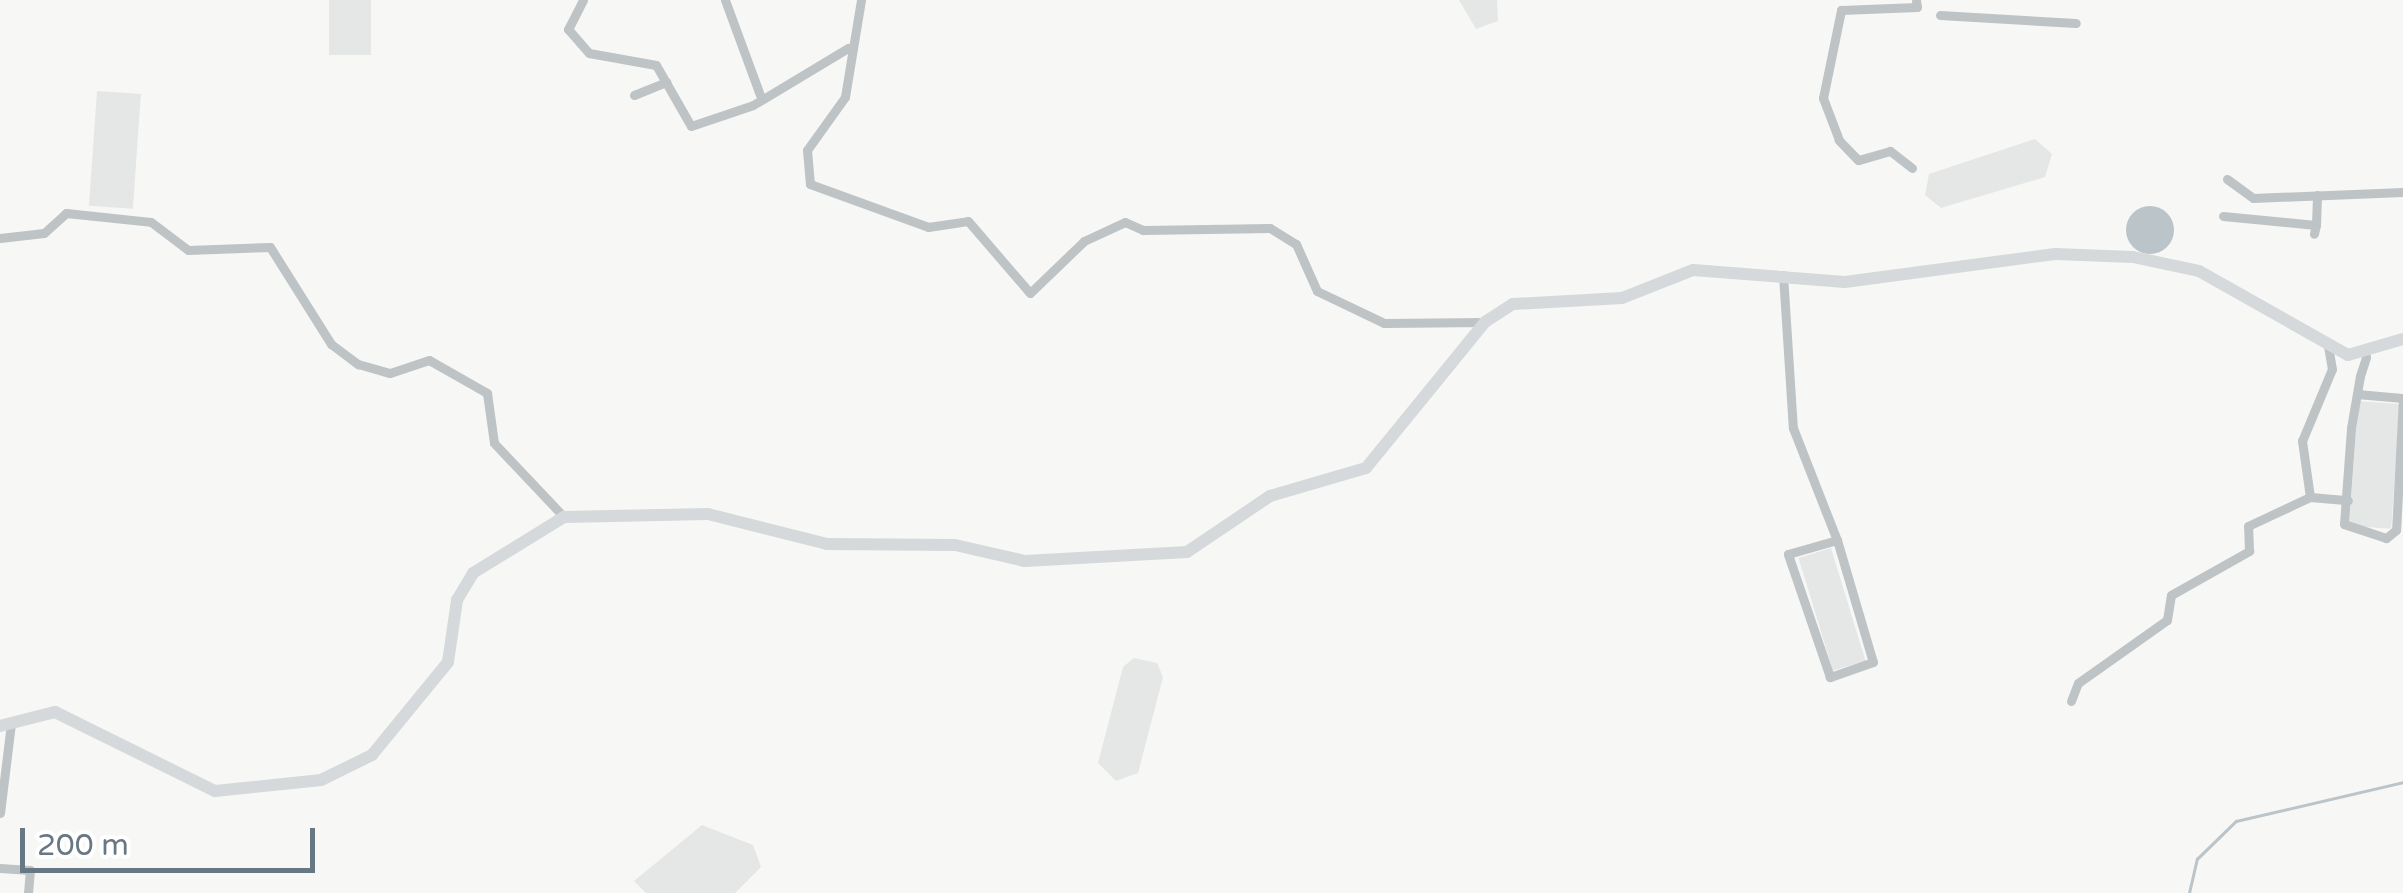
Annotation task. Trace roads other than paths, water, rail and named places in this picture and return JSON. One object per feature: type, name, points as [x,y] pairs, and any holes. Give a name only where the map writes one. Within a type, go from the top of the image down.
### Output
[{"type":"main road","points":[[6,725],[55,712],[215,792],[321,780],[372,755],[448,662],[457,600],[473,573],[564,517],[708,514],[826,544],[955,545],[1026,561],[1187,552],[1270,496],[1366,468],[1485,322],[1514,304],[1622,298],[1694,270],[1845,282],[2055,254],[2133,257],[2199,271],[2328,346],[2366,357],[2403,339]]},
{"type":"street","points":[[583,0],[568,29],[589,53],[656,66],[691,126],[848,48]]},
{"type":"street","points":[[725,0],[760,95]]},
{"type":"street","points":[[861,0],[848,48],[845,97],[807,150],[810,184],[928,227],[968,220],[1030,292],[1040,292],[1084,241],[1125,222],[1270,228],[1296,244],[1318,292],[1384,323],[1485,322]]},
{"type":"street","points":[[1912,168],[1890,151],[1858,160],[1823,98],[1841,10],[1917,7],[1916,0]]},
{"type":"street","points":[[1940,16],[2076,22]]},
{"type":"street","points":[[634,95],[667,82]]},
{"type":"street","points":[[2227,179],[2252,198],[2403,192]]},
{"type":"street","points":[[2223,216],[2315,229],[2317,195]]},
{"type":"street","points":[[0,238],[44,233],[66,213],[151,222],[188,250],[270,246],[331,344],[358,364],[390,373],[429,360],[487,393],[494,442],[564,517]]},
{"type":"street","points":[[1783,276],[1792,428],[1838,540],[1872,662],[1830,677],[1788,554],[1838,540]]},
{"type":"street","points":[[2310,497],[2302,441],[2332,368],[2328,346]]},
{"type":"street","points":[[2357,394],[2403,398],[2396,530],[2386,538],[2352,531],[2344,524],[2357,394],[2366,357]]},
{"type":"street","points":[[2071,701],[2078,684],[2128,656],[2167,620],[2171,595],[2249,551],[2248,526],[2310,497],[2348,500]]},
{"type":"street","points":[[0,813],[6,725]]},
{"type":"street","points":[[0,868],[30,870],[28,893]]},
{"type":"waterway","points":[[2189,893],[2197,859],[2236,821],[2403,782]]}]
